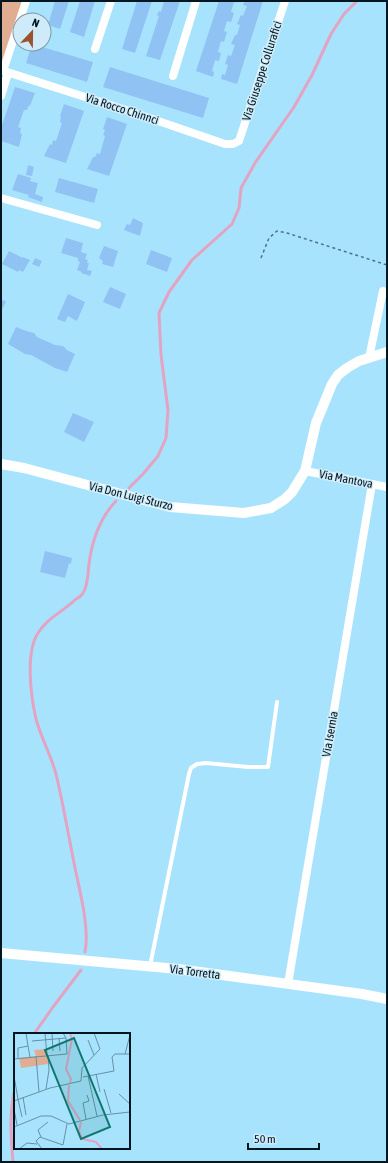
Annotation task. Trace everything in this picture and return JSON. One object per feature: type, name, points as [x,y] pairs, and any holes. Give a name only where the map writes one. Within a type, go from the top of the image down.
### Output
[{"type":"street","points":[[1,96],[4,72],[26,1]]},
{"type":"street","points":[[95,49],[111,1]]},
{"type":"street","points":[[172,76],[196,1]]},
{"type":"street","name":"Via Giuseppe Collurafici","points":[[239,141],[285,1]]},
{"type":"street","name":"Via Rocco Chinnci","points":[[4,72],[225,144],[233,144],[239,141]]},
{"type":"street","points":[[1,198],[97,225]]},
{"type":"street","points":[[369,358],[383,291]]},
{"type":"street","name":"Via Don Luigi Sturzo","points":[[1,464],[24,468],[170,507],[244,514],[271,508],[281,502],[292,492],[305,471],[316,423],[332,384],[338,375],[346,368],[387,352]]},
{"type":"street","name":"Via Mantova","points":[[305,471],[387,487]]},
{"type":"street","name":"Via Isernia","points":[[288,984],[372,484]]},
{"type":"street","name":"Via Torretta","points":[[1,953],[150,967],[288,984],[387,999]]},
{"type":"lane","points":[[150,967],[191,768],[197,764],[206,763],[248,767],[268,767],[277,702]]},
{"type":"path","points":[[261,258],[269,238],[277,231],[387,265]]},
{"type":"shaded area","points":[[1,1],[26,1],[22,12],[12,12],[12,45],[1,79]]},
{"type":"building","points":[[55,1],[69,1],[60,29],[52,26],[52,12]]},
{"type":"building","points":[[80,1],[95,1],[84,37],[70,32]]},
{"type":"building","points":[[137,1],[152,1],[135,53],[122,49]]},
{"type":"building","points":[[164,1],[180,1],[160,60],[146,56],[159,16],[157,15],[159,11],[161,12]]},
{"type":"building","points":[[219,1],[237,1],[236,3],[234,2],[231,12],[234,13],[231,22],[227,21],[224,31],[227,32],[224,42],[221,41],[218,52],[221,53],[219,61],[215,60],[212,71],[214,72],[213,77],[196,71]]},
{"type":"building","points":[[245,1],[263,1],[237,84],[221,79],[222,74],[225,75],[228,65],[225,64],[228,55],[231,56],[235,45],[231,44],[235,35],[237,35],[240,25],[237,24],[241,15],[243,16],[247,6],[243,5]]},
{"type":"building","points":[[52,50],[93,62],[87,82],[26,63],[29,52],[52,52]]},
{"type":"building","points":[[110,67],[209,98],[203,118],[103,87]]},
{"type":"building","points":[[15,87],[35,93],[30,106],[29,105],[27,110],[24,110],[18,127],[21,128],[20,133],[22,134],[19,147],[1,141],[1,128]]},
{"type":"building","points":[[64,104],[84,111],[66,163],[44,156],[50,144],[52,145],[53,140],[56,141],[62,123],[60,122],[60,116]]},
{"type":"building","points":[[107,117],[127,124],[109,176],[87,169],[93,157],[95,157],[97,153],[100,154],[105,136],[103,135],[105,130],[103,129]]},
{"type":"building","points":[[28,165],[34,167],[32,176],[26,175]]},
{"type":"building","points":[[18,174],[31,178],[30,181],[38,183],[35,194],[43,197],[42,202],[28,197],[29,195],[12,190]]},
{"type":"building","points":[[59,178],[98,189],[94,203],[55,192]]},
{"type":"building","points":[[133,218],[143,223],[140,236],[124,230],[127,224],[130,225]]},
{"type":"building","points":[[66,238],[83,243],[81,252],[87,254],[85,259],[88,260],[87,263],[89,263],[87,270],[92,271],[90,276],[77,270],[80,262],[78,261],[78,258],[61,253]]},
{"type":"building","points":[[104,246],[118,251],[113,267],[102,264],[103,261],[99,258]]},
{"type":"building","points":[[151,250],[172,258],[167,272],[146,264]]},
{"type":"building","points":[[9,251],[30,260],[23,272],[19,270],[18,272],[2,264]]},
{"type":"building","points":[[35,258],[42,261],[39,267],[32,264]]},
{"type":"building","points":[[110,287],[126,294],[120,309],[103,302]]},
{"type":"building","points":[[68,294],[85,302],[77,321],[68,316],[65,322],[57,319]]},
{"type":"building","points":[[1,299],[6,302],[1,311]]},
{"type":"building","points":[[16,327],[34,333],[37,337],[55,345],[63,346],[75,354],[67,372],[55,368],[31,355],[25,354],[8,344]]},
{"type":"building","points":[[73,413],[94,422],[84,442],[64,432]]},
{"type":"building","points":[[45,551],[72,558],[65,578],[40,572]]},
{"type":"waterway","points":[[129,488],[158,456],[166,438],[168,410],[161,355],[159,313],[169,292],[192,260],[232,224],[239,208],[241,188],[255,163],[294,107],[312,75],[331,34],[344,14],[357,1]]},
{"type":"waterway","points":[[85,952],[86,931],[81,896],[56,774],[36,719],[32,699],[30,663],[34,642],[38,633],[46,623],[81,596],[85,590],[88,579],[90,555],[95,538],[101,522],[116,501]]},
{"type":"waterway","points":[[35,1033],[81,970]]},
{"type":"waterway","points":[[13,1162],[11,1116],[14,1092]]}]
